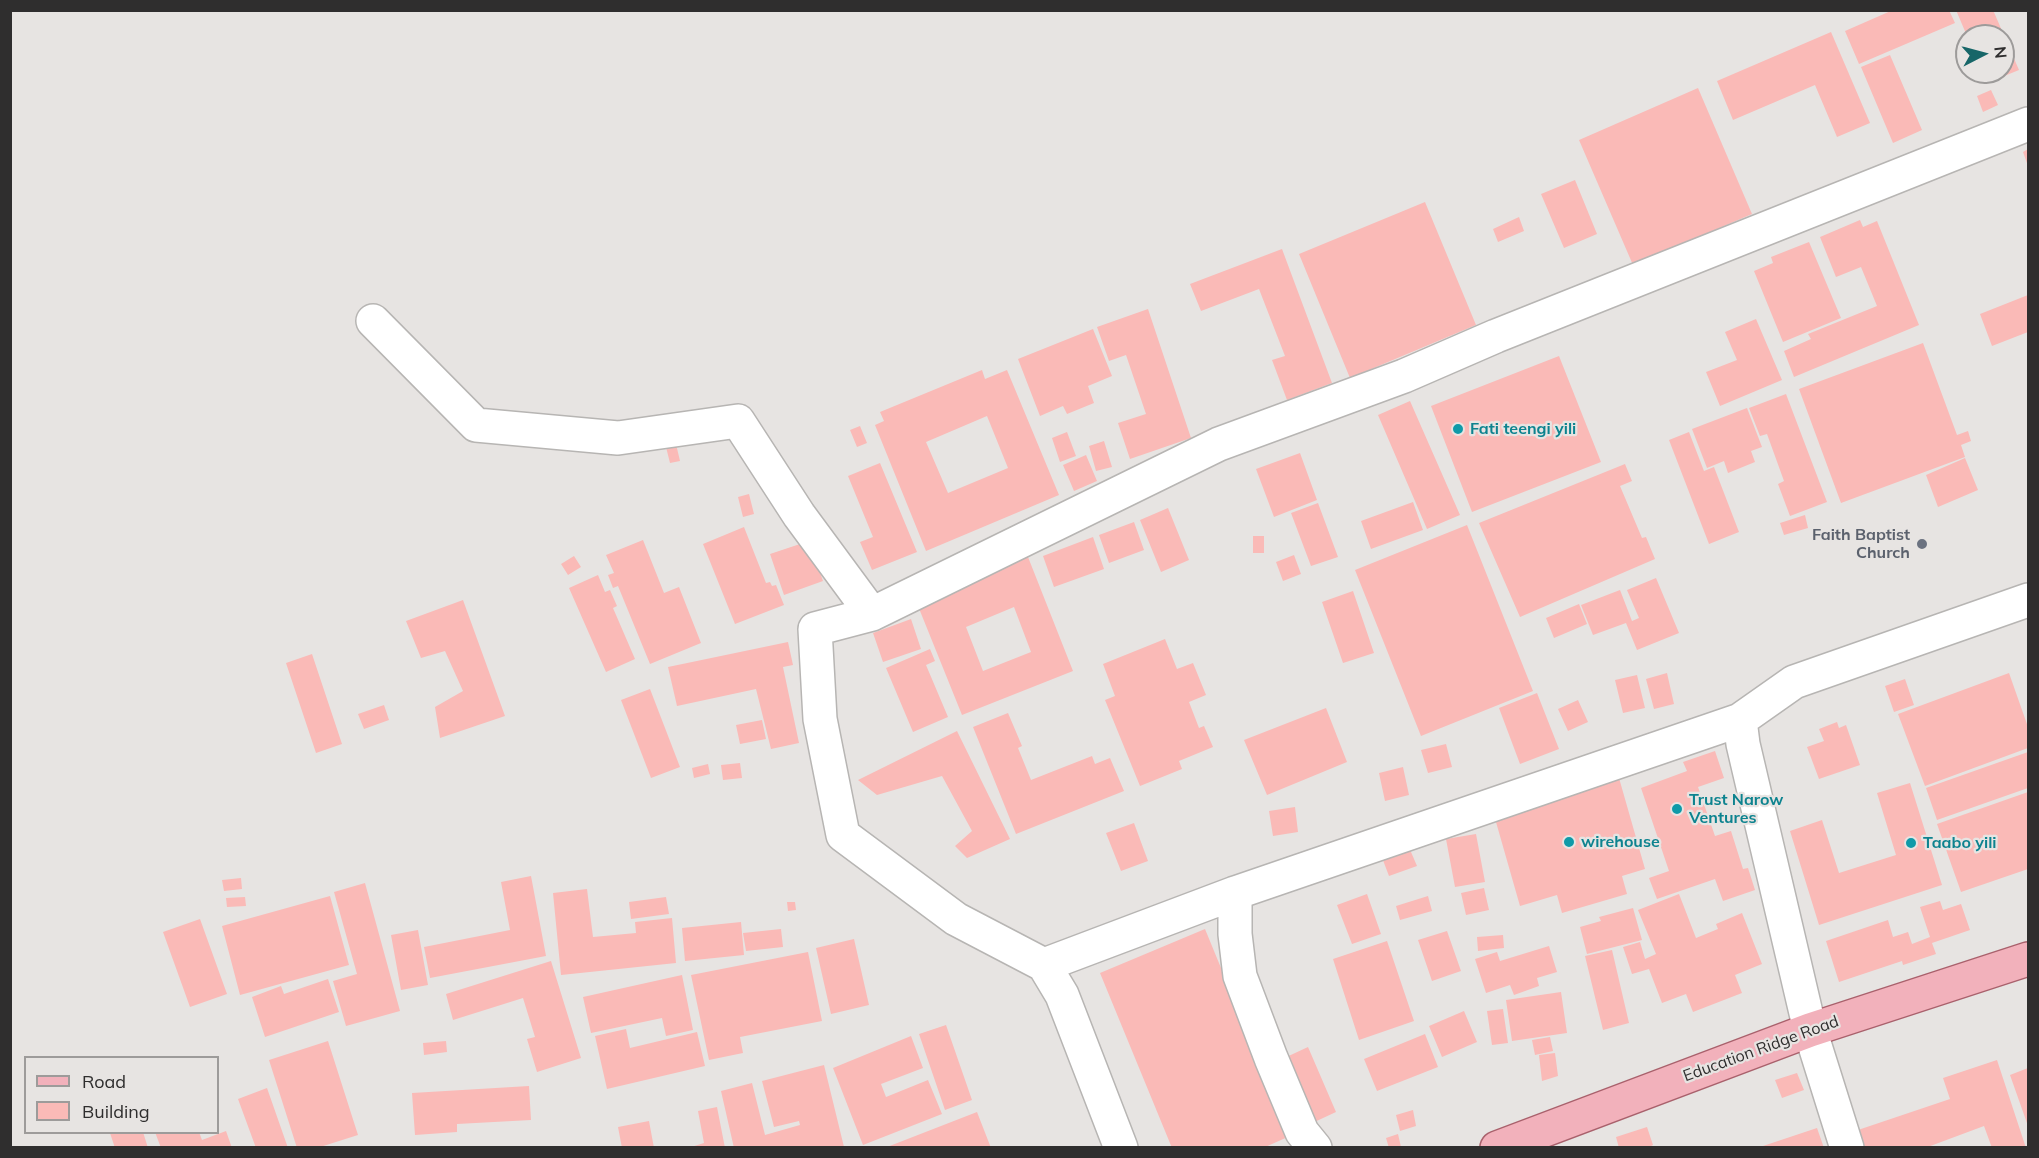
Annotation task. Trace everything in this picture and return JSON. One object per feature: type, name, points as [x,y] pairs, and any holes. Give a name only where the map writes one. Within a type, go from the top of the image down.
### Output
[{"type":"main road","name":"Education Ridge Road","points":[[1497,1148],[1810,1030],[2028,959]]},
{"type":"street","points":[[1121,1148],[1062,995],[1044,965],[956,919],[843,835],[820,720],[815,630],[872,614],[1219,444],[1404,376],[1496,336],[2028,124]]},
{"type":"street","points":[[373,321],[476,425],[618,438],[738,421],[799,515],[872,614]]},
{"type":"street","points":[[1044,965],[1235,893],[1740,720],[1794,682],[2028,600]]},
{"type":"street","points":[[1740,720],[1743,744],[1810,1030],[1847,1148]]},
{"type":"street","points":[[1235,893],[1235,934],[1240,976],[1302,1132],[1315,1148]]},
{"type":"building","points":[[1893,10],[1949,10],[1955,23],[1859,64],[1845,31]]},
{"type":"building","points":[[1956,10],[1993,10],[1999,24],[1962,24]]},
{"type":"building","points":[[1831,32],[1870,123],[1837,137],[1815,85],[1733,120],[1717,81]]},
{"type":"building","points":[[1890,55],[1922,130],[1893,143],[1861,67]]},
{"type":"building","points":[[1698,88],[1752,214],[1633,265],[1579,140]]},
{"type":"building","points":[[1991,90],[1998,105],[1983,112],[1977,96]]},
{"type":"building","points":[[2028,149],[2028,166],[2023,152]]},
{"type":"building","points":[[1575,180],[1597,234],[1564,248],[1541,194]]},
{"type":"building","points":[[1425,202],[1476,325],[1350,378],[1299,254]]},
{"type":"building","points":[[1519,217],[1524,231],[1498,242],[1493,229]]},
{"type":"building","points":[[1860,220],[1863,227],[1877,221],[1919,325],[1794,377],[1784,351],[1811,339],[1808,334],[1877,306],[1861,267],[1836,277],[1820,237]]},
{"type":"building","points":[[1809,242],[1841,318],[1783,342],[1754,271],[1773,263],[1771,257]]},
{"type":"building","points":[[1282,249],[1332,383],[1287,400],[1272,360],[1285,356],[1259,289],[1201,311],[1190,284]]},
{"type":"building","points":[[2028,295],[2028,332],[1992,346],[1980,314]]},
{"type":"building","points":[[1148,309],[1191,438],[1130,459],[1118,423],[1146,414],[1126,355],[1109,361],[1097,327]]},
{"type":"building","points":[[1756,319],[1782,380],[1720,406],[1706,372],[1737,360],[1725,332]]},
{"type":"building","points":[[1093,329],[1112,376],[1088,386],[1094,403],[1067,414],[1063,406],[1040,416],[1018,359]]},
{"type":"building","points":[[1923,343],[1957,435],[1968,431],[1971,441],[1961,445],[1965,457],[1841,503],[1799,389]]},
{"type":"building","name":"Fati teengi yili","points":[[1559,356],[1601,462],[1472,512],[1431,406]]},
{"type":"building","points":[[982,370],[985,379],[1007,370],[1059,495],[926,551],[875,425],[884,421],[880,412]],"holes":[[[987,416],[1008,468],[948,493],[926,442]]]},
{"type":"building","points":[[1786,394],[1827,502],[1790,516],[1778,484],[1784,481],[1767,434],[1760,436],[1749,408]]},
{"type":"building","points":[[1410,401],[1460,515],[1427,529],[1378,415]]},
{"type":"building","points":[[1747,408],[1762,447],[1751,451],[1755,462],[1728,473],[1724,461],[1707,468],[1692,429]]},
{"type":"building","points":[[860,426],[867,443],[857,447],[850,430]]},
{"type":"building","points":[[1067,432],[1076,456],[1060,462],[1052,438]]},
{"type":"building","points":[[1689,432],[1704,471],[1714,467],[1739,532],[1709,544],[1669,440]]},
{"type":"building","points":[[1104,441],[1112,467],[1096,471],[1089,446]]},
{"type":"building","points":[[676,444],[680,461],[670,463],[666,447]]},
{"type":"building","points":[[1300,453],[1317,500],[1274,517],[1256,469]]},
{"type":"building","points":[[1086,455],[1097,481],[1074,491],[1063,465]]},
{"type":"building","points":[[1965,458],[1978,490],[1938,507],[1926,475]]},
{"type":"building","points":[[880,463],[917,552],[872,570],[860,542],[873,537],[848,476]]},
{"type":"building","points":[[1625,464],[1632,481],[1620,486],[1642,538],[1646,537],[1655,559],[1520,617],[1479,523]]},
{"type":"building","points":[[749,494],[754,514],[743,517],[738,497]]},
{"type":"building","points":[[1413,502],[1423,530],[1371,549],[1361,521]]},
{"type":"building","points":[[1318,503],[1338,557],[1311,566],[1291,513]]},
{"type":"building","points":[[1168,508],[1189,560],[1161,572],[1140,520]]},
{"type":"building","points":[[1805,515],[1808,528],[1784,535],[1780,523]]},
{"type":"building","points":[[1134,522],[1144,550],[1109,563],[1099,535]]},
{"type":"building","points":[[1467,525],[1533,691],[1421,736],[1355,570]]},
{"type":"building","points":[[744,527],[766,583],[776,585],[784,605],[735,624],[703,544]]},
{"type":"building","points":[[1253,536],[1264,536],[1264,553],[1253,553]]},
{"type":"building","points":[[1093,537],[1104,569],[1054,587],[1043,556]]},
{"type":"building","points":[[643,540],[664,593],[679,587],[701,643],[650,664],[618,586],[613,588],[608,575],[614,573],[606,555]]},
{"type":"building","points":[[809,541],[823,581],[784,595],[770,554]]},
{"type":"building","points":[[1294,555],[1301,574],[1283,581],[1276,562]]},
{"type":"building","points":[[574,556],[581,567],[568,575],[561,564]]},
{"type":"building","points":[[1028,557],[1073,671],[962,715],[916,601]],"holes":[[[1014,607],[1031,652],[983,671],[966,627]]]},
{"type":"building","points":[[598,575],[605,592],[610,590],[617,606],[613,608],[635,659],[606,672],[569,588]]},
{"type":"building","points":[[1656,578],[1679,633],[1637,650],[1626,623],[1593,635],[1581,605],[1620,590],[1632,621],[1639,618],[1627,590]]},
{"type":"building","points":[[1353,591],[1374,653],[1343,663],[1322,602]]},
{"type":"building","points":[[463,600],[505,716],[440,738],[435,707],[463,691],[445,651],[421,658],[406,621]]},
{"type":"building","points":[[1579,604],[1587,624],[1554,638],[1546,618]]},
{"type":"building","points":[[911,619],[921,649],[883,662],[873,633]]},
{"type":"building","points":[[1165,639],[1177,669],[1193,663],[1206,695],[1189,702],[1199,728],[1204,726],[1213,747],[1179,761],[1182,769],[1140,786],[1105,700],[1115,696],[1103,664]]},
{"type":"building","points":[[788,642],[793,665],[783,667],[799,743],[771,749],[756,689],[677,706],[668,667]]},
{"type":"building","points":[[930,649],[935,661],[926,665],[948,717],[913,732],[886,668]]},
{"type":"building","points":[[312,654],[342,744],[316,753],[286,663]]},
{"type":"building","points":[[1667,673],[1674,704],[1654,709],[1646,679]]},
{"type":"building","points":[[2009,673],[2028,727],[2028,748],[1925,786],[1898,714]]},
{"type":"building","points":[[1637,675],[1645,708],[1623,713],[1615,680]]},
{"type":"building","points":[[1905,679],[1914,705],[1894,712],[1885,686]]},
{"type":"building","points":[[650,689],[680,767],[651,778],[621,700]]},
{"type":"building","points":[[1537,693],[1559,749],[1520,764],[1499,708]]},
{"type":"building","points":[[1578,700],[1588,722],[1568,731],[1558,709]]},
{"type":"building","points":[[384,705],[389,720],[364,729],[358,714]]},
{"type":"building","points":[[1326,708],[1347,762],[1267,795],[1244,740]]},
{"type":"building","points":[[1008,713],[1022,746],[1018,748],[1031,780],[1092,756],[1095,764],[1110,758],[1124,791],[1016,834],[973,727]]},
{"type":"building","points":[[762,720],[766,739],[740,744],[736,725]]},
{"type":"building","points":[[1837,722],[1839,728],[1846,725],[1860,765],[1819,779],[1807,747],[1824,741],[1819,729]]},
{"type":"building","points":[[957,731],[1010,839],[967,858],[955,846],[972,831],[942,776],[877,795],[858,780]]},
{"type":"building","points":[[1446,744],[1452,767],[1428,773],[1421,750]]},
{"type":"building","name":"Trust Narow Ventures","points":[[1715,751],[1724,778],[1698,787],[1715,836],[1731,831],[1743,869],[1748,868],[1755,890],[1723,901],[1715,879],[1657,899],[1649,878],[1669,871],[1641,788],[1687,771],[1683,762]]},
{"type":"building","points":[[2028,752],[2028,788],[1937,820],[1926,788]]},
{"type":"building","points":[[740,763],[742,778],[723,780],[721,765]]},
{"type":"building","points":[[708,764],[710,774],[694,778],[692,768]]},
{"type":"building","points":[[1403,767],[1409,795],[1385,801],[1379,773]]},
{"type":"building","name":"wirehouse","points":[[1619,778],[1645,869],[1622,876],[1627,894],[1562,913],[1557,895],[1520,906],[1494,815]]},
{"type":"building","name":"Taabo yili","points":[[1910,783],[1942,885],[1819,925],[1790,831],[1822,820],[1839,873],[1896,855],[1877,793]]},
{"type":"building","points":[[2028,792],[2028,869],[1961,892],[1937,824]]},
{"type":"building","points":[[1295,807],[1298,832],[1273,836],[1269,811]]},
{"type":"building","points":[[1134,823],[1148,861],[1121,871],[1106,833]]},
{"type":"building","points":[[1476,834],[1485,882],[1455,887],[1446,839]]},
{"type":"building","points":[[1408,845],[1417,866],[1389,876],[1381,855]]},
{"type":"building","points":[[531,876],[546,956],[430,978],[424,947],[510,930],[501,882]]},
{"type":"building","points":[[241,878],[242,889],[224,891],[222,880]]},
{"type":"building","points":[[365,883],[400,1011],[346,1026],[333,981],[357,974],[334,892]]},
{"type":"building","points":[[1484,888],[1489,910],[1466,915],[1461,893]]},
{"type":"building","points":[[587,889],[593,937],[636,933],[635,922],[672,918],[676,963],[561,975],[553,893]]},
{"type":"building","points":[[1367,894],[1381,934],[1352,944],[1337,905]]},
{"type":"building","points":[[1679,894],[1696,938],[1718,929],[1716,924],[1742,913],[1762,964],[1735,975],[1742,993],[1693,1012],[1686,994],[1662,1003],[1649,969],[1632,974],[1623,947],[1640,942],[1645,959],[1656,954],[1638,910]]},
{"type":"building","points":[[330,896],[349,965],[240,995],[222,926]]},
{"type":"building","points":[[1428,896],[1432,911],[1400,920],[1396,906]]},
{"type":"building","points":[[245,897],[246,906],[227,907],[226,898]]},
{"type":"building","points":[[666,897],[669,914],[631,919],[629,902]]},
{"type":"building","points":[[1940,901],[1943,910],[1961,904],[1970,930],[1932,943],[1936,954],[1903,965],[1902,961],[1839,982],[1826,941],[1888,920],[1893,937],[1908,932],[1912,944],[1930,937],[1920,907]]},
{"type":"building","points":[[787,902],[795,902],[796,910],[788,911]]},
{"type":"building","points":[[1633,908],[1642,940],[1587,954],[1580,927],[1601,921],[1599,917]]},
{"type":"building","points":[[200,919],[227,994],[190,1007],[163,932]]},
{"type":"building","points":[[741,922],[744,955],[685,961],[682,928]]},
{"type":"building","points":[[781,929],[783,947],[746,951],[743,933]]},
{"type":"building","points":[[1205,929],[1290,1136],[1263,1148],[1172,1148],[1100,973]]},
{"type":"building","points":[[418,930],[428,985],[401,990],[391,935]]},
{"type":"building","points":[[1447,931],[1461,971],[1432,981],[1418,940]]},
{"type":"building","points":[[1503,935],[1504,948],[1478,951],[1477,937]]},
{"type":"building","points":[[854,939],[869,1005],[831,1014],[816,948]]},
{"type":"building","points":[[1387,941],[1414,1021],[1359,1040],[1333,959]]},
{"type":"building","points":[[1549,946],[1557,972],[1537,978],[1539,986],[1514,995],[1510,985],[1486,993],[1475,959],[1497,952],[1500,961]]},
{"type":"building","points":[[1612,950],[1629,1023],[1603,1030],[1585,956]]},
{"type":"building","points":[[808,952],[822,1021],[740,1037],[743,1053],[709,1060],[691,975]]},
{"type":"building","points":[[551,961],[581,1058],[537,1072],[527,1039],[535,1037],[523,998],[453,1020],[446,994]]},
{"type":"building","points":[[682,975],[693,1030],[666,1036],[662,1018],[591,1033],[583,997]]},
{"type":"building","points":[[328,979],[339,1012],[265,1037],[252,997],[281,986],[284,994]]},
{"type":"building","points":[[1561,992],[1567,1033],[1512,1041],[1506,1000]]},
{"type":"building","points":[[1503,1009],[1508,1043],[1492,1045],[1487,1011]]},
{"type":"building","points":[[1464,1011],[1477,1042],[1442,1057],[1429,1026]]},
{"type":"building","points":[[946,1025],[972,1100],[945,1110],[919,1034]]},
{"type":"building","points":[[626,1029],[630,1048],[697,1032],[705,1066],[607,1089],[595,1036]]},
{"type":"building","points":[[1425,1034],[1438,1067],[1377,1091],[1364,1059]]},
{"type":"building","points":[[911,1036],[923,1068],[881,1084],[886,1097],[928,1080],[942,1114],[863,1145],[833,1068]]},
{"type":"building","points":[[1550,1037],[1553,1051],[1535,1055],[1532,1040]]},
{"type":"building","points":[[328,1041],[358,1135],[317,1148],[297,1148],[269,1060]]},
{"type":"building","points":[[446,1041],[447,1052],[424,1055],[423,1043]]},
{"type":"building","points":[[1308,1047],[1336,1112],[1308,1125],[1280,1060]]},
{"type":"building","points":[[1555,1053],[1558,1076],[1542,1081],[1539,1055]]},
{"type":"building","points":[[1997,1060],[2026,1148],[1992,1148],[1984,1126],[1925,1148],[1861,1148],[1855,1131],[1950,1099],[1943,1078]]},
{"type":"building","points":[[824,1065],[844,1147],[734,1148],[721,1091],[752,1083],[765,1135],[800,1125],[799,1121],[774,1127],[762,1081]]},
{"type":"building","points":[[2028,1068],[2028,1126],[2010,1075]]},
{"type":"building","points":[[1797,1073],[1804,1090],[1782,1098],[1775,1080]]},
{"type":"building","points":[[529,1086],[531,1120],[457,1124],[457,1132],[415,1135],[412,1093]]},
{"type":"building","points":[[267,1088],[288,1148],[256,1148],[238,1099]]},
{"type":"building","points":[[717,1107],[725,1148],[688,1148],[704,1143],[698,1111]]},
{"type":"building","points":[[1413,1110],[1416,1126],[1400,1131],[1396,1115]]},
{"type":"building","points":[[977,1112],[991,1148],[887,1148],[887,1147]]},
{"type":"building","points":[[649,1121],[654,1148],[622,1148],[618,1127]]},
{"type":"building","points":[[1647,1127],[1653,1145],[1647,1148],[1619,1148],[1616,1137]]},
{"type":"building","points":[[1817,1128],[1824,1148],[1760,1148],[1760,1147]]},
{"type":"building","points":[[226,1131],[232,1148],[161,1148],[156,1134],[200,1134],[202,1140]]},
{"type":"building","points":[[110,1134],[144,1134],[148,1148],[115,1148]]},
{"type":"building","points":[[1398,1134],[1401,1147],[1389,1148],[1386,1138]]},
{"type":"place","name":"Fati teengi yili","points":[[1458,429]]},
{"type":"place","name":"Faith Baptist Church","points":[[1922,544]]},
{"type":"place","name":"Trust Narow Ventures","points":[[1677,809]]},
{"type":"place","name":"wirehouse","points":[[1569,842]]},
{"type":"place","name":"Taabo yili","points":[[1911,843]]}]
